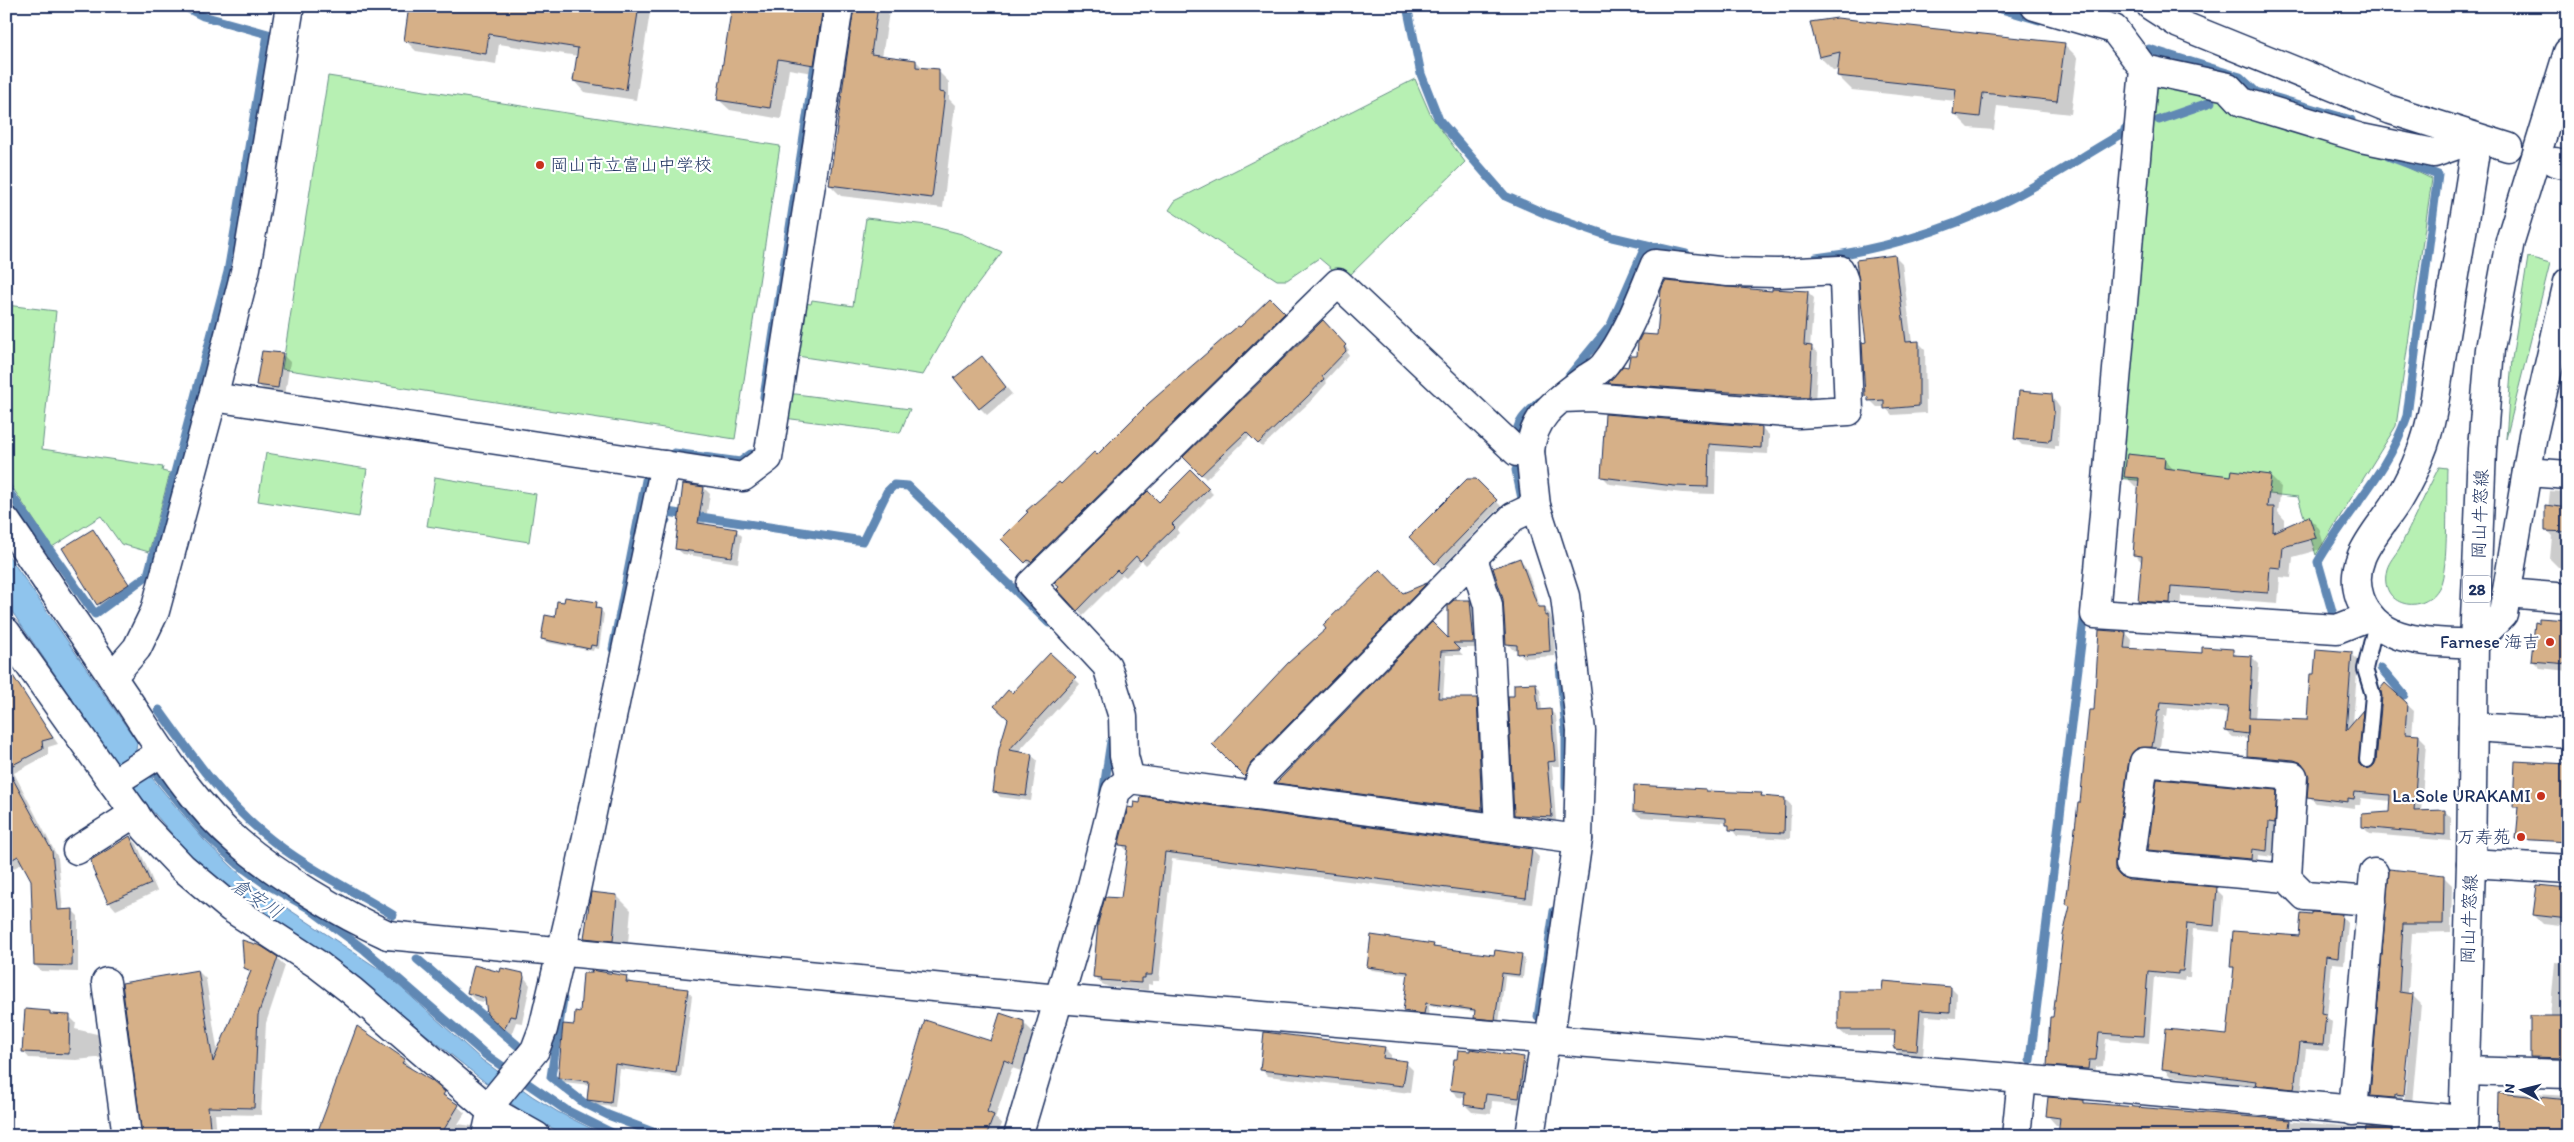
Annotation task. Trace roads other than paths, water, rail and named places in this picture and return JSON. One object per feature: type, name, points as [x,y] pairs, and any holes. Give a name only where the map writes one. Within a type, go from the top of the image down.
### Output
[{"type":"street","points":[[112,677],[137,648],[155,611],[213,397],[246,268],[290,6]]},
{"type":"street","points":[[213,397],[743,477],[768,458],[839,6]]},
{"type":"street","points":[[2035,6],[2114,28],[2144,68],[2228,87],[2242,102],[2379,141],[2434,153],[2477,138]]},
{"type":"street","points":[[2151,6],[2179,24],[2390,110],[2508,147]]},
{"type":"street","name":"岡山牛窓線","points":[[2463,1128],[2471,863],[2474,644],[2482,449],[2490,349],[2510,241],[2568,52]]},
{"type":"street","points":[[2144,68],[2095,614],[2337,630],[2373,620]]},
{"type":"street","points":[[2477,138],[2442,353],[2422,450],[2398,500],[2369,539],[2361,556],[2357,571],[2359,596],[2373,620],[2396,636],[2474,644],[2503,614],[2533,435],[2568,282]]},
{"type":"street","points":[[1530,1136],[1543,1053],[1549,1040],[1578,839],[1581,731],[1566,606],[1528,510],[1531,435],[1538,420],[1562,398],[1605,365],[1633,317],[1655,264],[1728,272],[1778,274],[1840,270],[1844,281],[1849,411],[1798,414],[1589,397],[1562,398]]},
{"type":"street","points":[[1130,779],[1124,756],[1123,717],[1107,666],[1031,584],[1338,283],[1517,452],[1530,451]]},
{"type":"street","points":[[490,1115],[516,1073],[535,1050],[543,1029],[562,954],[665,465]]},
{"type":"street","points":[[2527,472],[2568,475]]},
{"type":"street","points":[[1255,796],[1262,774],[1513,517],[1528,510]]},
{"type":"street","points":[[6,521],[112,677],[156,756],[237,841],[272,868],[366,926],[388,936],[562,954],[1059,999],[2022,1079],[2353,1111],[2400,1125],[2463,1128]]},
{"type":"street","points":[[1473,558],[1488,605],[1499,828]]},
{"type":"street","points":[[2507,593],[2568,598]]},
{"type":"street","points":[[6,632],[117,780],[134,813],[182,867],[231,908],[317,964],[345,986],[490,1115],[536,1136]]},
{"type":"street","points":[[2473,727],[2568,733]]},
{"type":"street","points":[[117,780],[156,756]]},
{"type":"street","points":[[2287,878],[2293,776],[2144,762],[2130,864],[2287,878],[2305,896],[2372,901]]},
{"type":"street","points":[[1018,1136],[1090,894],[1116,791],[1130,779],[1578,839]]},
{"type":"street","points":[[77,850],[134,813]]},
{"type":"street","points":[[2471,863],[2568,868]]},
{"type":"street","points":[[2353,1111],[2374,873]]},
{"type":"street","points":[[106,982],[127,1136]]},
{"type":"street","points":[[2465,1071],[2568,1074]]},
{"type":"street","points":[[2016,1136],[2022,1079]]},
{"type":"lane","points":[[2367,760],[2373,695],[2365,669],[2373,620]]},
{"type":"water","name":"倉安川","points":[[6,552],[137,742],[136,750],[152,778],[203,839],[249,883],[385,973],[482,1060],[558,1112],[606,1136],[567,1136],[522,1112],[344,968],[234,894],[194,860],[133,788],[6,603]]},
{"type":"waterway","points":[[6,488],[95,614],[148,575],[228,272],[268,34],[203,16],[183,6]]},
{"type":"waterway","points":[[764,397],[824,6]]},
{"type":"waterway","points":[[1407,6],[1421,74],[1439,120],[1505,196],[1546,214],[1612,237],[1686,254]]},
{"type":"waterway","points":[[1991,6],[2039,20]]},
{"type":"waterway","points":[[2149,49],[2240,77],[2256,92],[2351,120]]},
{"type":"waterway","points":[[2159,120],[2211,102]]},
{"type":"waterway","points":[[1816,258],[1864,250],[1911,238],[1980,213],[2049,178],[2125,132],[2125,129]]},
{"type":"waterway","points":[[2334,618],[2318,562],[2389,456],[2407,416],[2438,175],[2388,156]]},
{"type":"waterway","points":[[1569,376],[1611,325],[1646,245]]},
{"type":"waterway","points":[[1516,438],[1520,422],[1539,402]]},
{"type":"waterway","points":[[674,453],[740,462],[751,454]]},
{"type":"waterway","points":[[1516,470],[1524,508]]},
{"type":"waterway","points":[[613,649],[647,475]]},
{"type":"waterway","points":[[666,520],[667,512],[863,541],[887,492],[894,485],[908,486],[1049,623]]},
{"type":"waterway","points":[[2030,1060],[2085,611]]},
{"type":"waterway","points":[[1560,666],[1566,731],[1566,787]]},
{"type":"waterway","points":[[2381,668],[2404,695]]},
{"type":"waterway","points":[[159,710],[220,790],[248,820],[278,845],[310,867],[393,915]]},
{"type":"waterway","points":[[1103,795],[1111,741]]},
{"type":"waterway","name":"倉安川","points":[[145,766],[156,774],[206,835],[238,864],[263,882],[307,907],[365,950],[486,1055],[566,1110],[618,1136]]},
{"type":"waterway","points":[[1538,1017],[1554,911]]},
{"type":"waterway","points":[[417,959],[517,1045]]},
{"type":"waterway","points":[[563,999],[551,1077],[584,1103],[608,1115],[663,1136]]},
{"type":"place","name":"岡山市立富山中学校","points":[[540,165]]},
{"type":"place","name":"Farnese 海吉","points":[[2550,642]]},
{"type":"place","name":"La.Sole URAKAMI","points":[[2541,796]]},
{"type":"place","name":"万寿苑","points":[[2521,837]]}]
